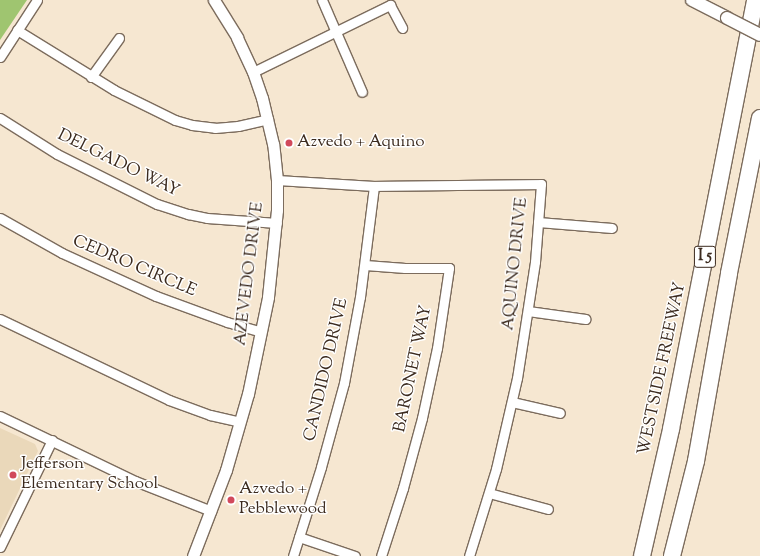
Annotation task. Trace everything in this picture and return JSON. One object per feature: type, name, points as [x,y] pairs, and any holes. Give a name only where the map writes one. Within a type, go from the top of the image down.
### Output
[{"type":"highway","name":"WESTSIDE FREEWAY","points":[[642,556],[674,413],[755,0]]},
{"type":"highway","name":"I 5","points":[[672,556],[696,460],[729,272],[760,118]]},
{"type":"highway","points":[[679,556],[696,460]]},
{"type":"main road","points":[[692,0],[760,35]]},
{"type":"street","points":[[0,57],[37,0]]},
{"type":"street","name":"AZEVEDO DRIVE","points":[[194,556],[211,511],[240,422],[261,332],[277,223],[277,180],[273,144],[268,119],[253,72],[237,37],[214,0]]},
{"type":"street","points":[[322,0],[362,92]]},
{"type":"street","points":[[253,72],[390,5],[402,28]]},
{"type":"street","points":[[17,30],[91,77],[134,101],[175,120],[192,126],[226,128],[268,119]]},
{"type":"street","points":[[91,77],[119,38]]},
{"type":"street","name":"DELGADO WAY","points":[[0,118],[64,158],[156,204],[207,218],[277,223]]},
{"type":"street","name":"AQUINO DRIVE","points":[[277,180],[374,186],[541,184],[528,311],[512,402],[489,493],[469,556]]},
{"type":"street","name":"CANDIDO DRIVE","points":[[293,556],[321,467],[340,397],[353,340],[365,265],[374,186]]},
{"type":"street","name":"CEDRO CIRCLE","points":[[0,218],[62,254],[149,294],[226,322],[261,332]]},
{"type":"street","points":[[538,222],[612,228]]},
{"type":"street","name":"BARONET WAY","points":[[365,265],[398,268],[449,268],[437,348],[422,418],[403,488],[381,556]]},
{"type":"street","points":[[528,311],[585,319]]},
{"type":"street","points":[[0,319],[169,400],[196,410],[240,422]]},
{"type":"street","points":[[512,402],[560,413]]},
{"type":"street","points":[[0,416],[136,481],[211,511]]},
{"type":"street","points":[[0,547],[52,440]]},
{"type":"street","points":[[489,493],[548,509]]},
{"type":"street","points":[[299,537],[356,556]]},
{"type":"shaded area","name":"Jefferson Elementary School","points":[[0,428],[35,444],[38,451],[0,530]]},
{"type":"green space","points":[[0,0],[27,0],[0,40]]},
{"type":"place","name":"Azvedo + Aquino","points":[[289,143]]},
{"type":"place","name":"Jefferson Elementary School","points":[[13,475]]},
{"type":"place","name":"Azvedo + Pebblewood","points":[[231,500]]}]
